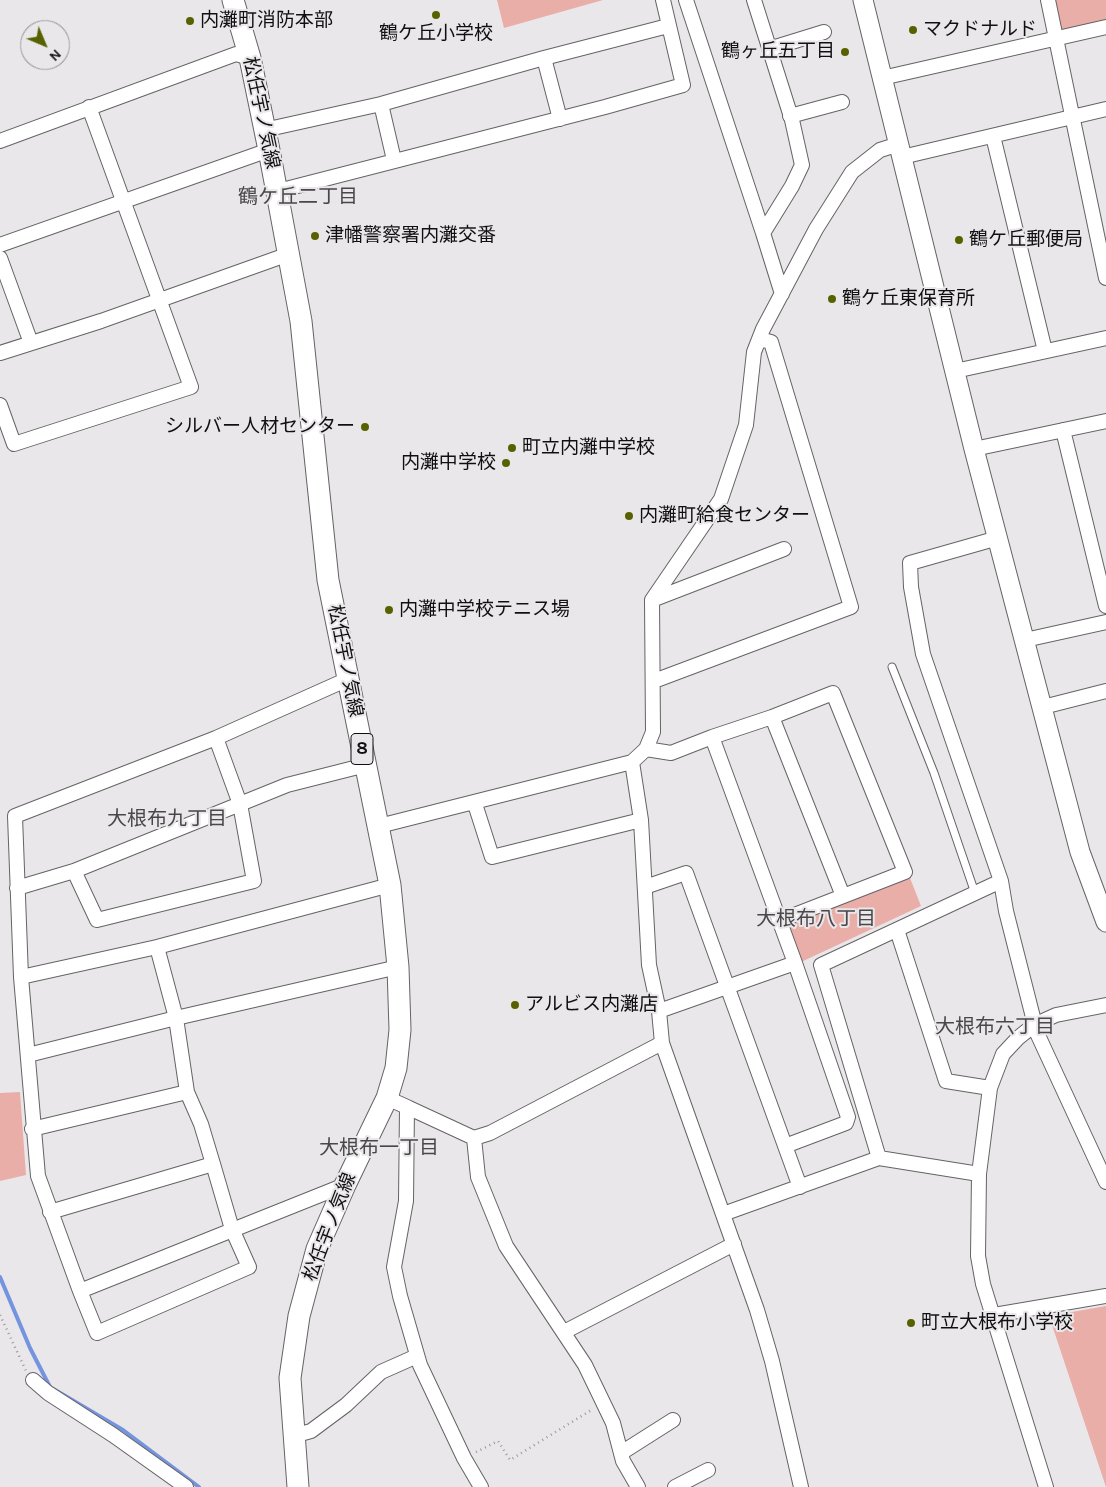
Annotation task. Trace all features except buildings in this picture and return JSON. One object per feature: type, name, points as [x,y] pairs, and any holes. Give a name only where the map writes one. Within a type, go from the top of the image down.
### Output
[{"type":"main road","name":"松任宇ノ気線","points":[[233,0],[250,58],[278,191],[301,321],[328,580],[390,885],[398,967],[400,1030],[396,1068],[388,1098],[345,1185],[317,1250],[298,1316],[290,1378],[298,1487]]},
{"type":"street","points":[[278,191],[683,85],[663,0]]},
{"type":"street","points":[[686,0],[782,294]]},
{"type":"street","points":[[754,0],[790,116],[802,165],[792,186],[763,233]]},
{"type":"street","points":[[863,0],[974,449],[1080,852],[1106,922]]},
{"type":"street","points":[[1048,0],[1106,278]]},
{"type":"street","points":[[0,245],[124,201],[267,140],[381,104],[544,58],[668,26]]},
{"type":"street","points":[[882,78],[1106,27]]},
{"type":"street","points":[[769,49],[824,32]]},
{"type":"street","points":[[0,141],[236,54],[250,58]]},
{"type":"street","points":[[544,58],[560,118]]},
{"type":"street","points":[[790,116],[842,102]]},
{"type":"street","points":[[381,104],[394,160]]},
{"type":"street","points":[[0,405],[14,444],[191,387],[89,107]]},
{"type":"street","points":[[379,826],[475,804],[632,762],[646,749],[653,732],[652,600],[721,499],[746,425],[754,352],[816,229],[852,172],[880,150],[900,150],[993,136],[1106,109]]},
{"type":"street","points":[[993,136],[1045,351]]},
{"type":"street","points":[[0,354],[289,254]]},
{"type":"street","points":[[0,258],[31,343]]},
{"type":"street","points":[[955,371],[1106,338]]},
{"type":"street","points":[[654,681],[851,607],[771,342],[759,340]]},
{"type":"street","points":[[974,449],[1106,421]]},
{"type":"street","points":[[1063,430],[1106,606]]},
{"type":"street","points":[[998,538],[910,563],[912,597],[923,654],[1001,881],[1006,911],[1034,1025],[1106,1182]]},
{"type":"street","points":[[652,600],[784,549]]},
{"type":"street","points":[[1025,640],[1106,622]]},
{"type":"street","points":[[157,947],[176,1018],[187,1092],[201,1124],[232,1230],[249,1267],[97,1333],[38,1176],[32,1129],[21,977],[15,816],[216,738],[348,678]]},
{"type":"street","points":[[1043,707],[1106,691]]},
{"type":"street","points":[[646,749],[671,753],[833,693],[905,872],[779,921]]},
{"type":"street","points":[[772,717],[843,896]]},
{"type":"street","points":[[712,737],[795,963],[848,1117],[846,1123],[785,1146]]},
{"type":"street","points":[[74,871],[97,920],[254,881],[240,804],[216,738]]},
{"type":"street","points":[[632,762],[641,820],[649,965],[659,1010],[662,1043],[734,1244],[772,1361],[801,1487]]},
{"type":"street","points":[[17,888],[74,871],[287,785],[366,765]]},
{"type":"street","points":[[475,804],[492,857],[641,820]]},
{"type":"street","points":[[645,886],[686,872],[800,1186]]},
{"type":"street","points":[[879,1158],[821,965],[1001,881]]},
{"type":"street","points":[[21,977],[157,947],[390,885]]},
{"type":"street","points":[[897,930],[946,1081],[990,1088]]},
{"type":"street","points":[[659,1010],[795,963]]},
{"type":"street","points":[[28,1055],[176,1018],[398,967]]},
{"type":"street","points":[[1046,1487],[983,1284],[978,1256],[979,1174],[990,1088],[1003,1054],[1034,1025],[1056,1015],[1106,1005]]},
{"type":"street","points":[[388,1098],[474,1138],[490,1133],[662,1043]]},
{"type":"street","points":[[32,1129],[187,1092]]},
{"type":"street","points":[[407,1107],[406,1201],[394,1266],[409,1332],[417,1356],[464,1458],[481,1487]]},
{"type":"street","points":[[474,1138],[478,1177],[506,1246],[585,1365],[613,1423],[622,1461],[638,1487]]},
{"type":"street","points":[[723,1214],[879,1158],[979,1174]]},
{"type":"street","points":[[50,1212],[213,1164]]},
{"type":"street","points":[[80,1291],[345,1185]]},
{"type":"street","points":[[564,1332],[734,1244]]},
{"type":"street","points":[[994,1315],[1106,1296]]},
{"type":"street","points":[[293,1436],[311,1431],[346,1405],[381,1372],[417,1356]]},
{"type":"street","points":[[33,1380],[48,1393],[113,1434],[186,1487]]},
{"type":"street","points":[[620,1453],[673,1420]]},
{"type":"street","points":[[675,1487],[708,1470]]},
{"type":"lane","points":[[892,667],[934,773],[975,893]]},
{"type":"path","points":[[0,1315],[23,1367],[33,1380]]},
{"type":"path","points":[[464,1458],[498,1441],[510,1460],[603,1402]]},
{"type":"shaded area","points":[[497,0],[603,0],[504,28]]},
{"type":"shaded area","points":[[1053,0],[1106,0],[1106,20],[1060,30]]},
{"type":"shaded area","points":[[910,878],[921,906],[799,963],[785,923]]},
{"type":"shaded area","points":[[20,1092],[26,1175],[0,1181],[0,1093]]},
{"type":"shaded area","points":[[1106,1306],[1106,1487],[1049,1316]]},
{"type":"waterway","points":[[0,1277],[30,1348],[50,1387],[123,1430],[199,1487]]},
{"type":"place","name":"鶴ケ丘小学校","points":[[436,15]]},
{"type":"place","name":"内灘町消防本部","points":[[190,21]]},
{"type":"place","name":"マクドナルド","points":[[913,30]]},
{"type":"place","name":"鶴ヶ丘五丁目","points":[[845,52]]},
{"type":"place","name":"津幡警察署内灘交番","points":[[315,236]]},
{"type":"place","name":"鶴ケ丘郵便局","points":[[959,240]]},
{"type":"place","name":"鶴ケ丘東保育所","points":[[832,299]]},
{"type":"place","name":"シルバー人材センター","points":[[365,427]]},
{"type":"place","name":"町立内灘中学校","points":[[512,448]]},
{"type":"place","name":"内灘中学校","points":[[506,463]]},
{"type":"place","name":"内灘町給食センター","points":[[629,516]]},
{"type":"place","name":"内灘中学校テニス場","points":[[389,610]]},
{"type":"place","name":"アルビス内灘店","points":[[515,1005]]},
{"type":"place","name":"町立大根布小学校","points":[[911,1323]]},
{"type":"district","name":"鶴ケ丘二丁目","points":[[298,197]]},
{"type":"district","name":"大根布九丁目","points":[[167,819]]},
{"type":"district","name":"大根布八丁目","points":[[816,919]]},
{"type":"district","name":"大根布六丁目","points":[[995,1027]]},
{"type":"district","name":"大根布一丁目","points":[[379,1148]]}]
